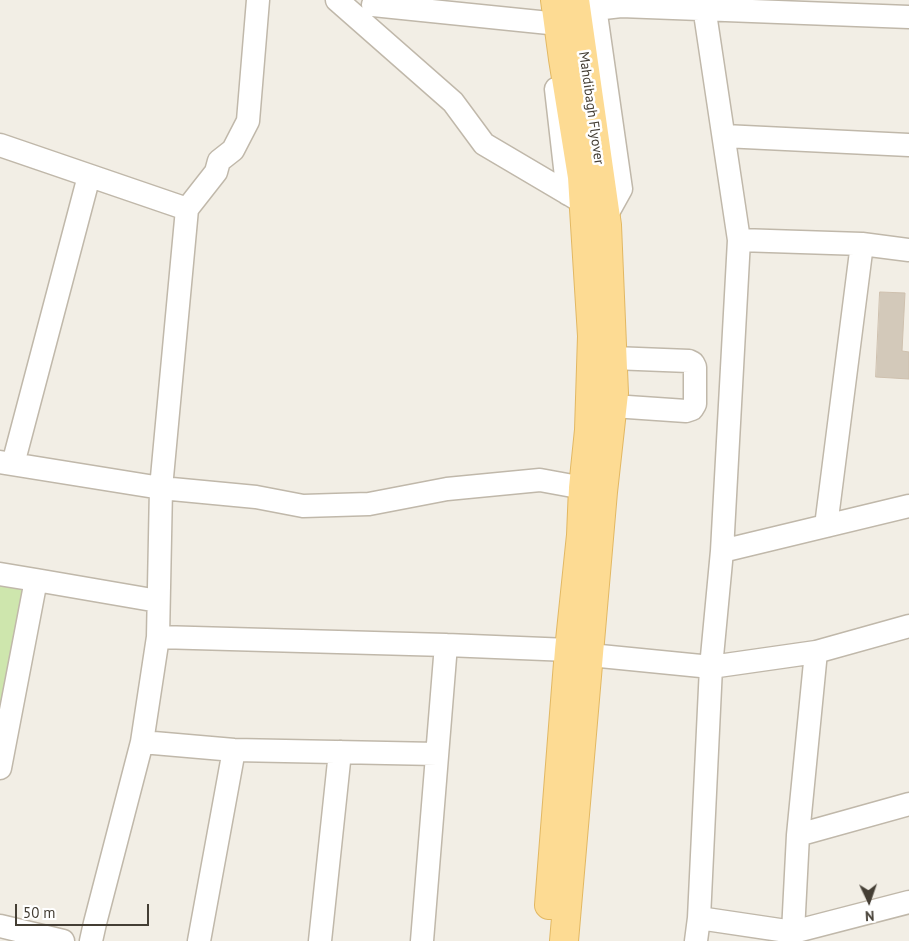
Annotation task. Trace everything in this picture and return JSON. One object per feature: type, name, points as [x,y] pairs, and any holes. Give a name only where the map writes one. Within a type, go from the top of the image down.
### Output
[{"type":"main road","name":"Mahdibagh Flyover","points":[[588,3],[588,193]]},
{"type":"main road","name":"Mahdibagh Flyover","points":[[552,12],[588,193]]},
{"type":"main road","points":[[564,941],[580,652],[593,490],[614,393],[612,358],[588,193]]},
{"type":"main road","points":[[588,193],[592,336],[589,430],[593,490]]},
{"type":"main road","points":[[546,941],[557,797],[580,652]]},
{"type":"street","points":[[92,941],[142,742],[158,638],[161,488],[187,209],[216,172],[219,161],[233,150],[248,121],[258,0]]},
{"type":"street","points":[[337,0],[371,9],[552,12]]},
{"type":"street","points":[[545,0],[552,12]]},
{"type":"street","points":[[371,9],[453,102],[484,144],[588,193],[621,189],[588,3],[621,6],[773,6],[909,17]]},
{"type":"street","points":[[696,941],[699,918],[711,666],[722,551],[739,240],[704,5]]},
{"type":"street","points":[[724,136],[909,145]]},
{"type":"street","points":[[0,145],[187,209]]},
{"type":"street","points":[[89,176],[6,463],[161,488],[256,497],[303,506],[370,504],[448,489],[540,480],[593,490]]},
{"type":"street","points":[[739,240],[862,244],[909,250]]},
{"type":"street","points":[[826,526],[862,244]]},
{"type":"street","points":[[612,358],[689,361],[695,367],[695,404],[692,409],[686,411],[612,406]]},
{"type":"street","points":[[722,551],[909,506]]},
{"type":"street","points":[[0,574],[158,601]]},
{"type":"street","points":[[0,768],[36,580]]},
{"type":"street","points":[[158,638],[446,645],[580,652],[711,666],[816,652],[909,626]]},
{"type":"street","points":[[422,941],[446,645]]},
{"type":"street","points":[[793,936],[798,835],[816,652]]},
{"type":"street","points":[[142,742],[234,750],[437,754]]},
{"type":"street","points":[[199,941],[234,750]]},
{"type":"street","points":[[320,941],[340,752]]},
{"type":"street","points":[[798,835],[909,804]]},
{"type":"street","points":[[699,918],[793,936],[909,902]]},
{"type":"street","points":[[0,926],[63,941]]},
{"type":"green space","points":[[0,574],[36,580],[0,768]]},
{"type":"building","points":[[880,292],[905,293],[902,351],[909,352],[909,379],[876,377]]}]
